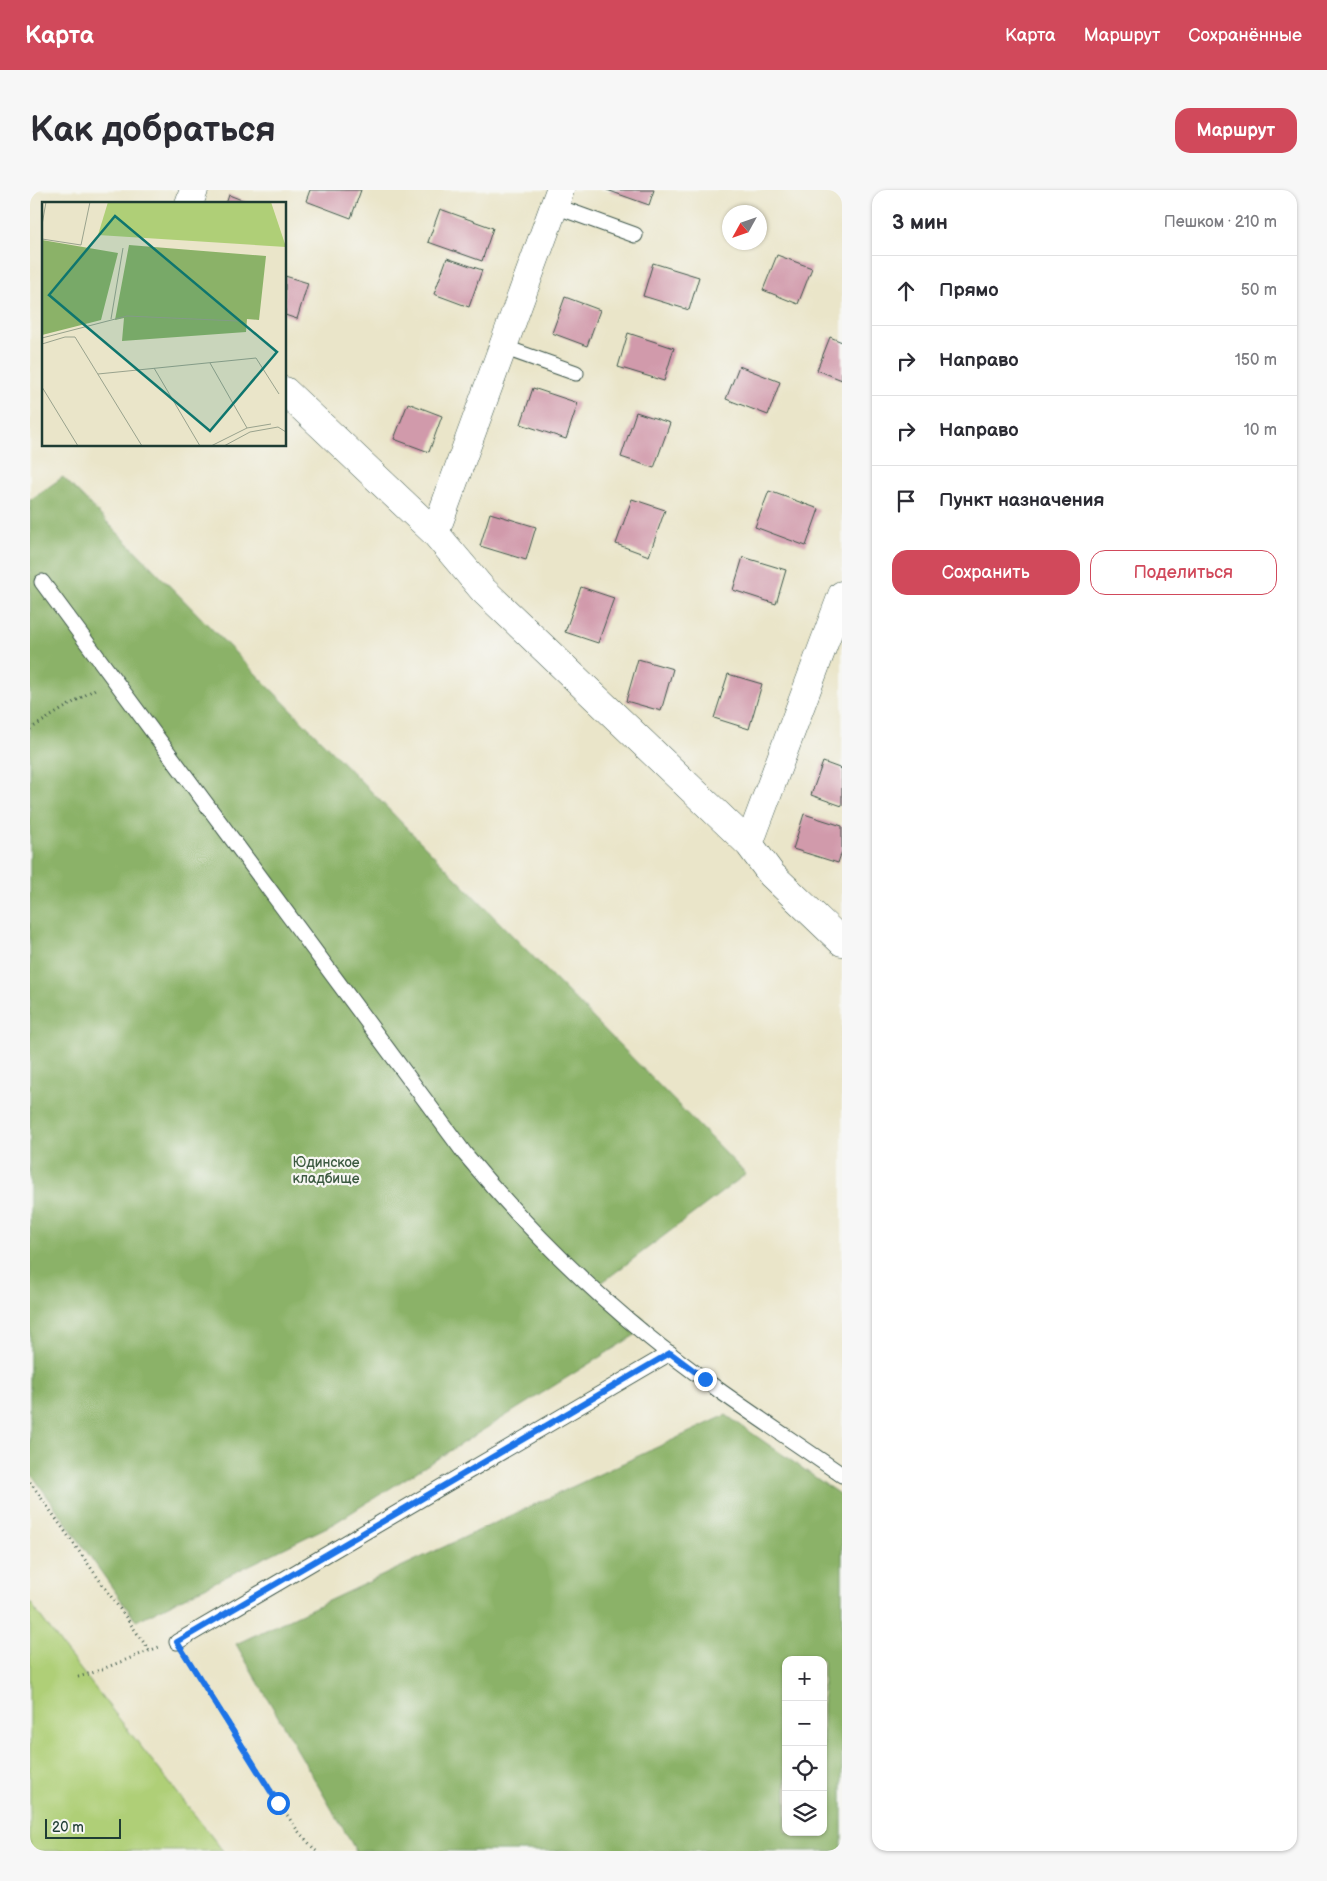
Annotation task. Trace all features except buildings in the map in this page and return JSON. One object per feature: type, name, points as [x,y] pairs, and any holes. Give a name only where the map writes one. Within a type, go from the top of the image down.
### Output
[{"type":"street","points":[[190,202],[194,190]]},
{"type":"street","points":[[435,533],[558,198]]},
{"type":"street","points":[[286,392],[435,533],[483,590],[749,844],[772,875],[842,942]]},
{"type":"street","points":[[749,844],[842,596]]},
{"type":"lane","points":[[558,198],[635,235]]},
{"type":"lane","points":[[503,347],[576,373]]},
{"type":"lane","points":[[42,582],[465,1154],[497,1193],[573,1270],[643,1332],[842,1476]]},
{"type":"lane","points":[[177,1642],[670,1353]]},
{"type":"path","points":[[30,729],[113,678]]},
{"type":"path","points":[[30,1482],[149,1650]]},
{"type":"path","points":[[78,1677],[149,1650],[177,1642],[278,1803],[298,1832],[316,1851]]},
{"type":"green space","name":"Юдинское кладбище","points":[[63,477],[746,1174],[600,1284],[651,1325],[333,1524],[136,1621],[30,1472],[30,500]]},
{"type":"green space","points":[[726,1415],[842,1496],[842,1851],[356,1851],[236,1644]]},
{"type":"green space","points":[[30,1602],[66,1651],[223,1851],[30,1851]]},
{"type":"route","points":[[278,1803],[177,1642],[670,1353],[705,1379]]}]
